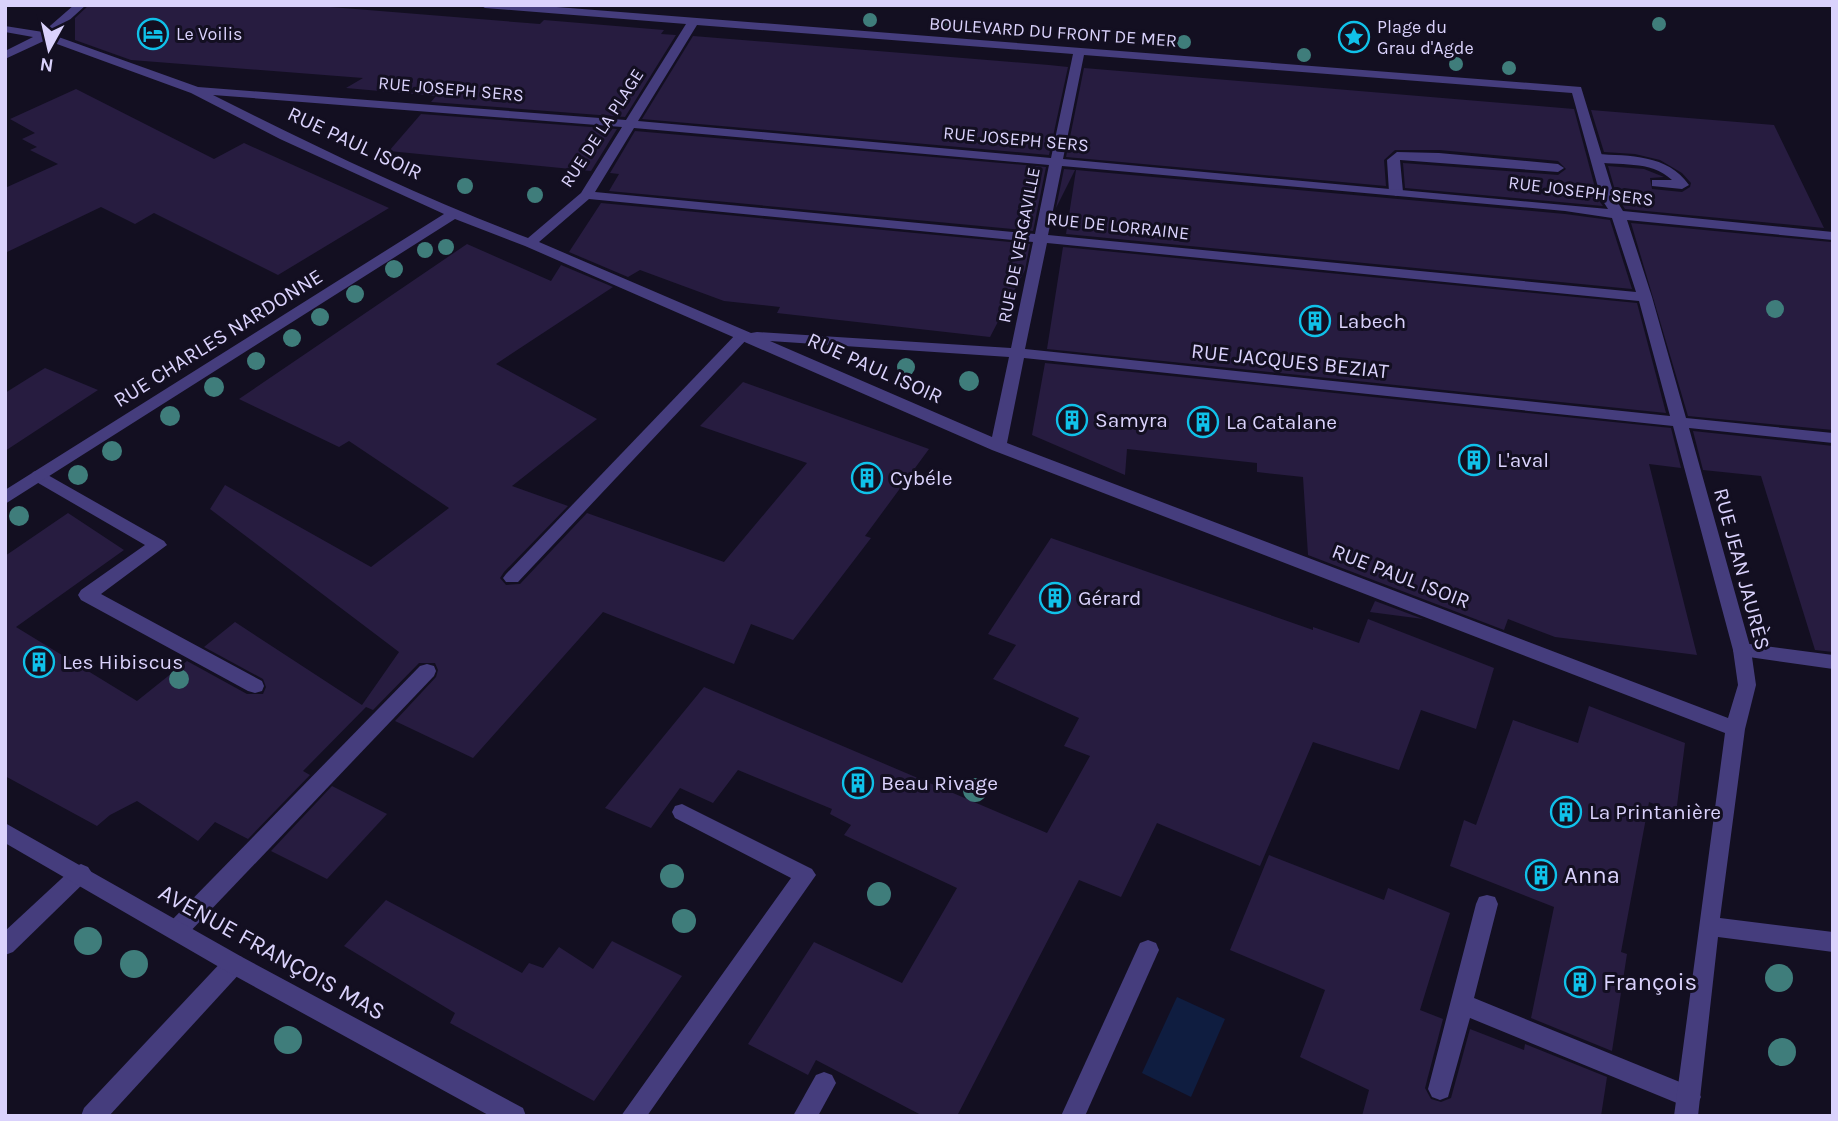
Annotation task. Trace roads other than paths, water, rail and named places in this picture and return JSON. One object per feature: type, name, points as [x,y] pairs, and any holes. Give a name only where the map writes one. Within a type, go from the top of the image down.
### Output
[{"type":"street","points":[[5,56],[45,36],[81,5]]},
{"type":"street","name":"BOULEVARD DU FRONT DE MER","points":[[485,5],[1577,90]]},
{"type":"street","name":"RUE DE LA PLAGE","points":[[530,243],[586,195],[693,22]]},
{"type":"street","name":"RUE PAUL ISOIR","points":[[5,29],[45,36],[195,90],[284,136],[454,214],[530,243],[998,446],[1735,729]]},
{"type":"street","name":"RUE DE VERGAVILLE","points":[[998,446],[1079,52]]},
{"type":"street","name":"RUE JOSEPH SERS","points":[[195,90],[630,124],[1588,209],[1833,236]]},
{"type":"street","name":"RUE JEAN JAURÈS","points":[[1577,90],[1608,198],[1618,214],[1645,297],[1742,650],[1747,685],[1735,729],[1708,926],[1688,1107]]},
{"type":"street","points":[[1396,192],[1393,160],[1397,156],[1440,157],[1558,168]]},
{"type":"street","points":[[1596,158],[1666,167],[1677,174],[1682,186],[1657,183]]},
{"type":"street","name":"RUE DE LORRAINE","points":[[586,195],[1645,297]]},
{"type":"street","name":"RUE CHARLES NARDONNE","points":[[5,498],[454,214]]},
{"type":"street","points":[[512,579],[743,335]]},
{"type":"street","name":"RUE JACQUES BEZIAT","points":[[743,335],[1017,353],[1833,438]]},
{"type":"street","points":[[39,476],[158,545],[87,595],[255,686]]},
{"type":"street","points":[[1742,650],[1833,662]]},
{"type":"street","points":[[177,930],[427,671]]},
{"type":"street","points":[[633,1116],[805,875],[682,812]]},
{"type":"street","name":"AVENUE FRANÇOIS MAS","points":[[5,832],[81,873],[234,964],[513,1116]]},
{"type":"street","points":[[5,945],[81,873]]},
{"type":"street","points":[[1440,1089],[1487,904]]},
{"type":"street","points":[[1708,926],[1833,942]]},
{"type":"street","points":[[1073,1116],[1148,950]]},
{"type":"street","points":[[93,1116],[234,964]]},
{"type":"street","points":[[1462,1004],[1688,1107]]},
{"type":"street","points":[[805,1116],[824,1083]]},
{"type":"water","points":[[1177,997],[1225,1019],[1191,1097],[1142,1073]]},
{"type":"place","name":"Le Voilis","points":[[153,34]]},
{"type":"place","name":"Plage du Grau d'Agde","points":[[1354,37]]},
{"type":"place","name":"Labech","points":[[1315,321]]},
{"type":"place","name":"Samyra","points":[[1072,420]]},
{"type":"place","name":"La Catalane","points":[[1203,422]]},
{"type":"place","name":"L'aval","points":[[1474,460]]},
{"type":"place","name":"Cybéle","points":[[867,478]]},
{"type":"place","name":"Gérard","points":[[1055,598]]},
{"type":"place","name":"Les Hibiscus","points":[[39,662]]},
{"type":"place","name":"Beau Rivage","points":[[858,783]]},
{"type":"place","name":"La Printanière","points":[[1566,812]]},
{"type":"place","name":"Anna","points":[[1541,875]]},
{"type":"place","name":"François","points":[[1580,982]]}]
